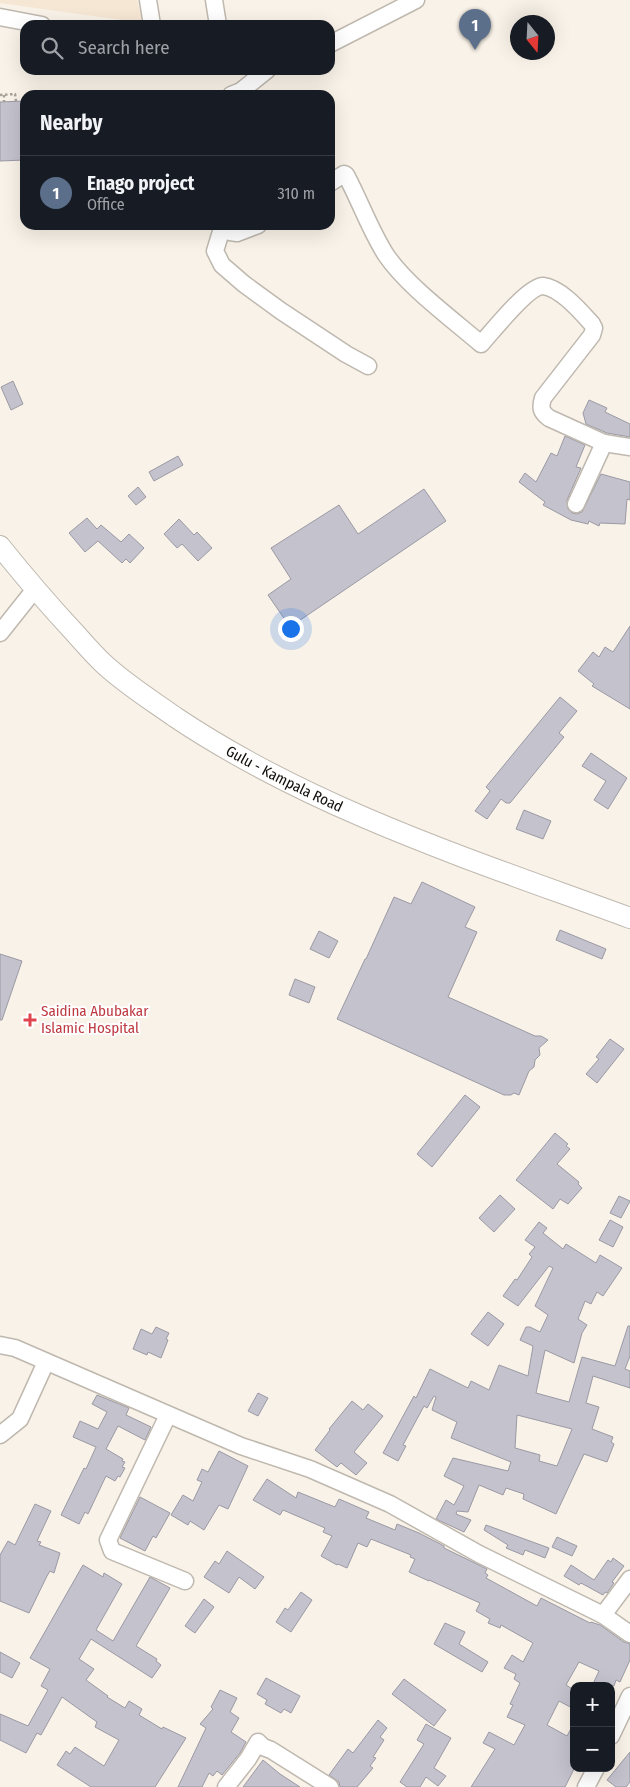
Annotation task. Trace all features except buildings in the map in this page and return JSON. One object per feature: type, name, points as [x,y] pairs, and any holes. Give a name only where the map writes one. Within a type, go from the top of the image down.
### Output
[{"type":"main road","name":"Gulu - Kampala Road","points":[[0,546],[34,590],[104,664],[134,689],[203,735],[276,777],[341,808],[423,842],[630,918]]},
{"type":"street","points":[[148,0],[151,20]]},
{"type":"street","points":[[214,0],[217,20]]},
{"type":"street","points":[[335,41],[416,0]]},
{"type":"street","points":[[0,17],[20,21]]},
{"type":"street","points":[[242,90],[262,75]]},
{"type":"street","points":[[335,180],[346,175],[380,245],[392,263],[426,297],[481,344],[511,310],[536,289],[543,286],[556,291],[570,301],[592,324],[594,331],[543,398],[541,408],[543,413],[549,418],[604,443],[630,447]]},
{"type":"street","points":[[222,230],[215,251],[222,265],[281,311],[346,354],[368,366]]},
{"type":"street","points":[[228,230],[237,233],[245,230]]},
{"type":"street","points":[[576,504],[604,443]]},
{"type":"street","points":[[0,633],[34,590]]},
{"type":"street","points":[[0,1345],[15,1348],[241,1446],[310,1469],[390,1504],[479,1554],[603,1615],[630,1634]]},
{"type":"street","points":[[0,1435],[20,1419],[46,1362]]},
{"type":"street","points":[[168,1415],[108,1540],[112,1551],[185,1581]]},
{"type":"street","points":[[603,1615],[630,1579]]},
{"type":"street","points":[[615,1728],[630,1696]]},
{"type":"street","points":[[226,1787],[248,1759],[258,1742],[263,1747],[271,1750],[330,1787]]},
{"type":"street","points":[[586,1787],[594,1772]]},
{"type":"path","points":[[4,102],[2,95],[16,94],[16,101]]},
{"type":"shaded area","points":[[0,0],[137,0],[142,20],[122,20],[0,3]]},
{"type":"place","name":"Enago project","points":[[475,50]]},
{"type":"place","name":"Saidina Abubakar Islamic Hospital","points":[[30,1020]]}]
